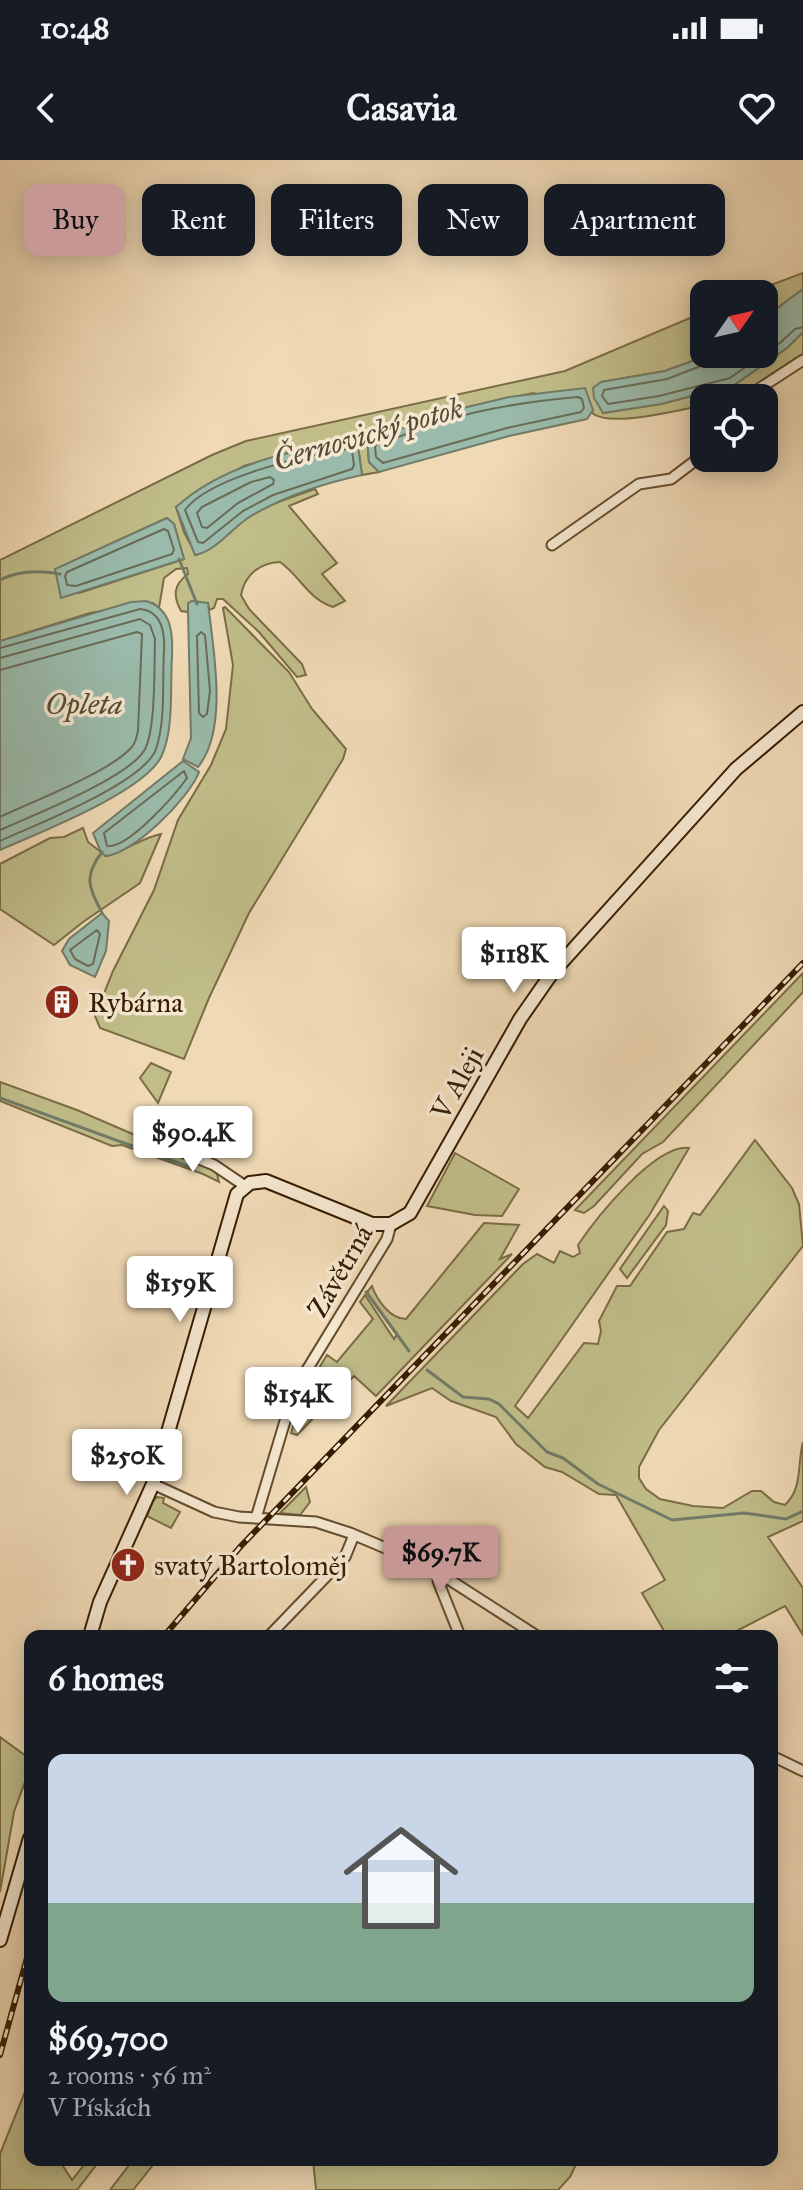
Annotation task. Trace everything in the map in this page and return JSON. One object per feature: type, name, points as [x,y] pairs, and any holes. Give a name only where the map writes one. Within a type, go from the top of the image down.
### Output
[{"type":"street","points":[[766,384],[803,360]]},
{"type":"street","points":[[552,545],[639,484],[671,479],[690,465]]},
{"type":"street","name":"V Aleji","points":[[391,1224],[414,1208],[530,1004],[552,973],[736,769],[803,712]]},
{"type":"street","points":[[190,1155],[230,1174],[245,1186]]},
{"type":"street","points":[[92,1630],[100,1602],[153,1484],[237,1194],[255,1181],[266,1181],[368,1223],[391,1224]]},
{"type":"street","name":"Závětrná","points":[[256,1518],[294,1391],[387,1239],[391,1224]]},
{"type":"street","points":[[153,1484],[214,1512],[316,1522],[354,1535],[442,1574],[528,1630]]},
{"type":"street","points":[[275,1630],[345,1557],[354,1535]]},
{"type":"street","points":[[442,1574],[438,1581],[458,1630]]},
{"type":"street","points":[[778,1759],[803,1771]]},
{"type":"street","points":[[0,1940],[24,1858]]},
{"type":"shaded area","points":[[803,273],[803,289],[778,308],[778,282]]},
{"type":"shaded area","points":[[690,318],[690,362],[665,371],[601,382],[603,413],[690,396],[690,408],[613,419],[533,393],[434,415],[393,432],[367,437],[369,462],[379,472],[362,475],[357,439],[295,451],[244,466],[176,507],[196,555],[211,548],[257,512],[315,489],[318,494],[289,506],[337,563],[322,574],[345,601],[333,607],[317,599],[280,562],[254,571],[241,595],[249,609],[302,664],[306,675],[297,677],[259,632],[223,599],[217,599],[214,608],[209,610],[208,603],[188,603],[188,612],[181,611],[176,591],[179,582],[188,574],[187,568],[176,569],[164,578],[159,608],[153,603],[90,613],[0,641],[0,560],[246,441],[565,371]],"holes":[[[167,518],[174,524],[184,559],[79,593],[56,569]]]},
{"type":"shaded area","points":[[803,332],[803,357],[762,384],[735,384],[758,368],[778,368],[778,354]]},
{"type":"shaded area","points":[[225,607],[289,672],[312,709],[346,749],[343,759],[249,913],[184,1059],[100,1028],[95,1016],[113,971],[154,890],[178,820],[211,765],[226,729],[233,665]]},
{"type":"shaded area","points":[[83,828],[88,842],[106,856],[161,834],[140,883],[54,945],[0,909],[0,864],[50,838],[64,837]]},
{"type":"shaded area","points":[[803,973],[803,992],[663,1142],[642,1154],[594,1206],[584,1213],[575,1210]]},
{"type":"shaded area","points":[[151,1063],[171,1072],[158,1103],[140,1078]]},
{"type":"shaded area","points":[[0,1082],[77,1110],[216,1170],[219,1182],[122,1145],[112,1146],[0,1101]]},
{"type":"shaded area","points":[[755,1140],[792,1188],[799,1204],[803,1246],[659,1430],[639,1467],[639,1478],[646,1489],[660,1499],[693,1506],[723,1508],[752,1491],[761,1491],[774,1502],[785,1505],[797,1484],[803,1442],[803,1521],[768,1537],[803,1588],[803,1635],[785,1606],[739,1630],[664,1630],[642,1593],[665,1580],[616,1495],[599,1494],[562,1472],[545,1467],[516,1444],[496,1417],[451,1401],[432,1388],[386,1406],[523,1264],[537,1254],[554,1263],[560,1251],[573,1257],[580,1253],[578,1245],[628,1185],[660,1158],[675,1150],[689,1148],[650,1214],[515,1406],[528,1418],[584,1343],[598,1344],[601,1331],[599,1321],[617,1286],[630,1286],[667,1232],[684,1229],[693,1213],[700,1215]]},
{"type":"shaded area","points":[[455,1153],[519,1189],[502,1216],[475,1215],[427,1206]]},
{"type":"shaded area","points":[[664,1206],[668,1211],[666,1225],[627,1278],[620,1269]]},
{"type":"shaded area","points":[[484,1223],[519,1225],[500,1259],[512,1254],[376,1396],[354,1376],[297,1435],[291,1433],[304,1393],[327,1355],[337,1362],[373,1319],[360,1302],[365,1295],[394,1339],[397,1334],[367,1292],[372,1286],[385,1308],[395,1316],[406,1319]]},
{"type":"shaded area","points":[[306,1487],[310,1502],[300,1515],[280,1513]]},
{"type":"shaded area","points":[[157,1497],[164,1498],[163,1503],[180,1512],[171,1528],[147,1516]]},
{"type":"shaded area","points":[[0,1737],[24,1755],[24,1784],[14,1812],[0,1892]]},
{"type":"shaded area","points":[[24,2094],[24,2166],[63,2166],[72,2180],[83,2166],[95,2166],[77,2190],[0,2190],[0,2154]]},
{"type":"shaded area","points":[[128,2166],[152,2166],[133,2190],[110,2190]]},
{"type":"shaded area","points":[[314,2166],[575,2166],[558,2190],[316,2190]]},
{"type":"water","points":[[803,289],[803,332],[778,354],[778,308]]},
{"type":"water","points":[[690,362],[690,368],[758,368],[735,384],[690,384],[690,396],[661,404],[603,413],[594,398],[593,388],[601,382],[665,371]]},
{"type":"water","points":[[585,388],[593,410],[587,419],[509,436],[379,472],[369,462],[367,437],[393,432],[434,415],[509,397]]},
{"type":"water","points":[[357,439],[362,475],[277,502],[244,521],[211,548],[195,555],[176,507],[195,492],[216,479],[261,461]]},
{"type":"water","points":[[167,518],[174,524],[184,559],[61,598],[55,569]]},
{"type":"water","name":"Opleta","points":[[146,601],[166,616],[172,640],[170,720],[162,755],[136,783],[114,796],[0,850],[0,641],[131,602]]},
{"type":"water","points":[[188,603],[208,603],[216,688],[213,732],[208,751],[198,767],[183,759],[191,738]]},
{"type":"water","points":[[183,761],[199,772],[184,796],[145,836],[117,853],[105,856],[93,833]]},
{"type":"water","points":[[102,913],[109,921],[106,951],[95,977],[70,965],[62,951],[69,939]]},
{"type":"waterway","points":[[179,559],[197,604]]},
{"type":"waterway","name":"Černovický potok","points":[[0,580],[29,572],[60,574]]},
{"type":"waterway","points":[[102,852],[92,868],[90,882],[102,913]]},
{"type":"waterway","points":[[0,1098],[190,1167]]},
{"type":"waterway","points":[[366,1292],[409,1351]]},
{"type":"waterway","points":[[427,1370],[463,1397],[489,1399],[499,1404],[547,1452],[563,1458],[598,1484],[672,1520],[744,1513],[786,1519],[803,1511]]},
{"type":"railway","points":[[169,1630],[241,1546],[803,963]]},
{"type":"railway","points":[[0,2055],[24,1969]]},
{"type":"place","name":"Rybárna","points":[[62,1002]]},
{"type":"place","name":"svatý Bartoloměj","points":[[128,1565]]}]
